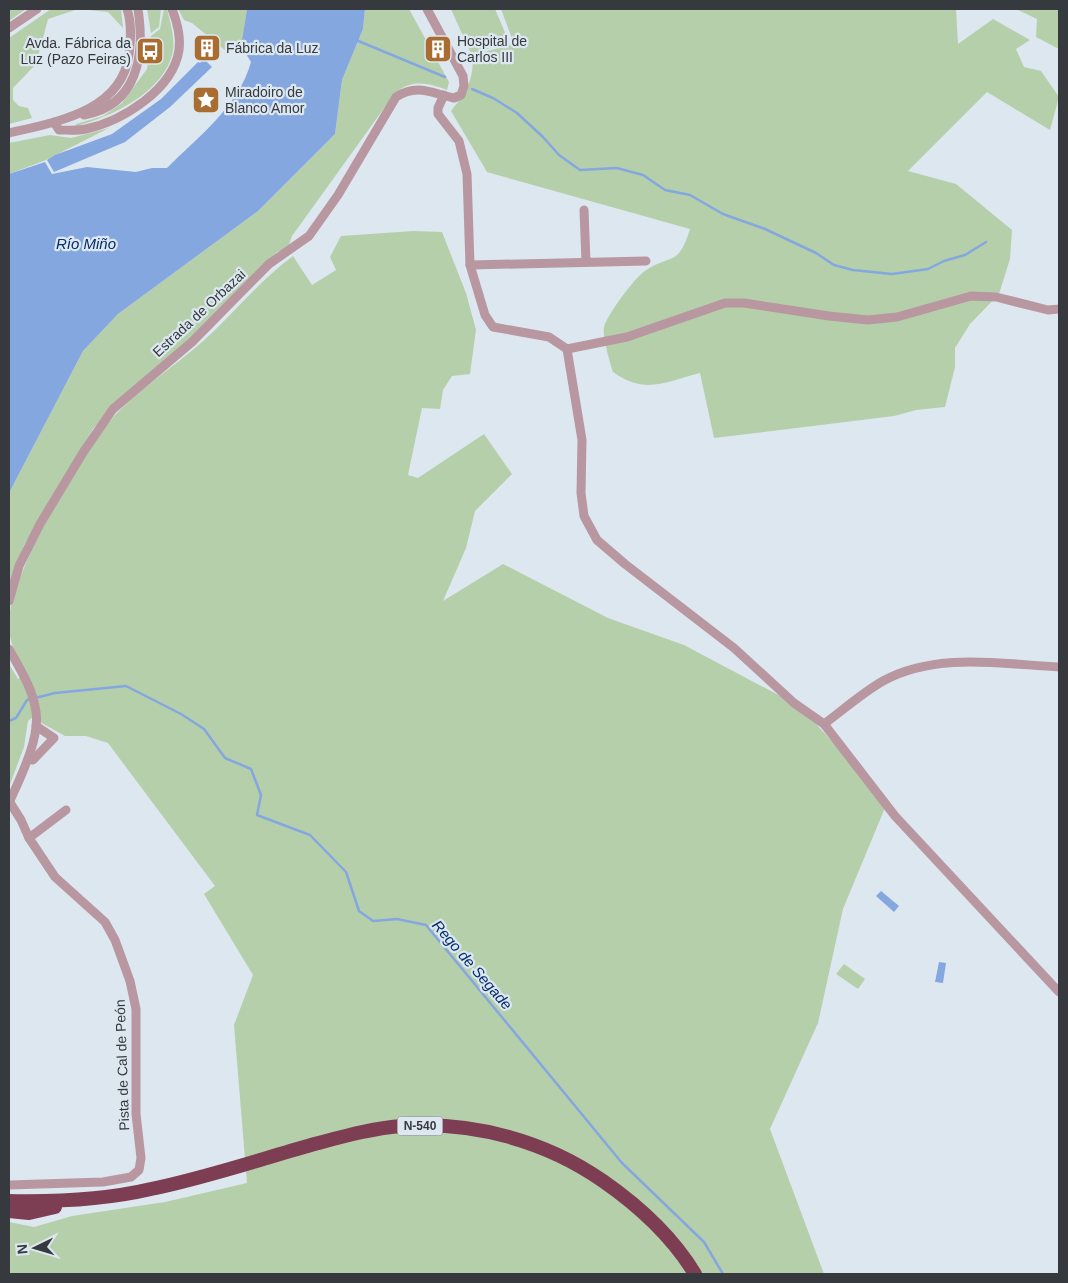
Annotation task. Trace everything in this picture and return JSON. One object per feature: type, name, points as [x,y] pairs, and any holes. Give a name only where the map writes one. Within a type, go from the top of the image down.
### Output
[{"type":"highway","name":"N-540","points":[[9,1201],[64,1202],[151,1190],[359,1132],[403,1126],[482,1130],[557,1154],[590,1172],[626,1197],[659,1227],[695,1274]]},
{"type":"highway","points":[[9,1212],[48,1210],[64,1202]]},
{"type":"street","points":[[9,28],[37,9]]},
{"type":"street","points":[[66,118],[93,106],[112,93],[124,76],[131,35],[127,9]]},
{"type":"street","points":[[9,133],[100,110],[114,103],[128,87],[136,73],[142,46],[138,9]]},
{"type":"street","points":[[54,122],[59,130],[78,130],[96,126],[132,109],[158,87],[173,69],[179,50],[180,38],[172,9]]},
{"type":"street","points":[[427,9],[464,80],[461,95],[454,98],[444,95],[438,108],[438,114],[459,141],[468,174],[470,265],[486,315],[493,327],[549,336],[567,349],[582,440],[581,493],[584,516],[597,540],[625,564],[734,648],[794,703],[824,724],[895,816],[1059,992]]},
{"type":"street","name":"Estrada de Orbazai","points":[[9,601],[19,566],[40,524],[84,452],[114,409],[204,330],[269,264],[309,236],[338,195],[396,97],[404,92],[423,88],[444,95]]},
{"type":"street","points":[[584,210],[586,262]]},
{"type":"street","points":[[470,265],[646,261]]},
{"type":"street","points":[[567,349],[627,337],[725,303],[744,303],[868,320],[897,317],[971,296],[996,297],[1048,310],[1059,309]]},
{"type":"street","points":[[9,649],[23,674],[36,713],[36,726],[28,759],[9,802]]},
{"type":"street","points":[[824,724],[883,681],[920,666],[943,662],[1059,667]]},
{"type":"street","points":[[28,759],[32,760],[54,738],[36,726]]},
{"type":"street","name":"Pista de Cal de Peón","points":[[9,802],[21,820],[29,838],[55,877],[105,922],[115,940],[130,981],[136,1009],[136,1114],[141,1158],[139,1170],[131,1177],[103,1182]]},
{"type":"street","points":[[29,838],[66,810]]},
{"type":"street","points":[[9,1184],[103,1182],[103,1198]]},
{"type":"green space","points":[[9,9],[26,9],[9,21]]},
{"type":"green space","points":[[51,9],[78,9],[48,19],[36,64],[13,88],[13,100],[19,106],[28,108],[32,118],[9,124],[9,38]]},
{"type":"green space","points":[[80,9],[121,9],[123,28],[108,12]]},
{"type":"green space","points":[[147,9],[161,9],[159,27],[151,33]]},
{"type":"green space","points":[[164,9],[167,9],[172,30],[173,51],[168,66],[159,79],[135,100],[120,109],[90,122],[76,126],[76,124],[103,116],[122,103],[147,69],[151,36],[160,29]]},
{"type":"green space","points":[[178,9],[247,9],[241,46],[227,52],[192,23],[184,20]]},
{"type":"green space","points":[[365,9],[409,9],[449,82],[447,90],[426,84],[414,84],[395,93],[292,236],[288,248],[277,252],[198,332],[129,390],[93,429],[24,545],[9,587],[9,493],[83,351],[118,314],[258,211],[335,134],[342,80],[363,29]]},
{"type":"green space","points":[[451,9],[495,9],[509,42],[471,54]]},
{"type":"green space","points":[[501,9],[956,9],[958,44],[993,19],[1030,40],[1016,49],[1024,67],[1041,71],[1059,97],[1050,130],[987,92],[908,171],[956,184],[1012,230],[1010,259],[999,294],[970,324],[955,348],[955,367],[945,407],[916,410],[894,416],[714,438],[700,373],[666,383],[645,385],[624,379],[613,372],[604,336],[606,321],[640,275],[677,255],[686,241],[690,229],[487,172],[451,111],[468,86],[472,72],[473,55],[514,44]]},
{"type":"green space","points":[[1016,9],[1059,9],[1059,49],[1036,37],[1037,19]]},
{"type":"green space","points":[[109,128],[46,160],[9,174],[9,143],[50,135],[71,138]]},
{"type":"green space","points":[[413,231],[442,232],[466,293],[476,330],[470,374],[452,376],[443,390],[440,409],[422,408],[408,475],[418,478],[484,434],[512,474],[475,511],[466,548],[443,601],[503,564],[608,618],[684,645],[801,707],[887,803],[843,909],[818,1023],[770,1129],[824,1274],[9,1274],[9,1222],[34,1227],[72,1216],[165,1202],[247,1183],[234,1025],[253,975],[204,894],[215,886],[108,743],[86,736],[65,736],[40,722],[39,712],[28,721],[24,747],[9,787],[9,664],[18,679],[27,672],[13,647],[9,633],[9,619],[23,570],[37,539],[72,476],[108,424],[134,397],[213,332],[272,274],[293,256],[312,285],[336,270],[330,257],[341,236]]},
{"type":"green space","points":[[844,964],[865,979],[858,989],[836,974]]},
{"type":"water","name":"Río Miño","points":[[247,9],[365,9],[363,29],[342,80],[335,134],[258,211],[118,314],[83,351],[9,493],[9,174],[45,162],[52,174],[87,167],[136,172],[152,168],[167,168],[216,120],[237,93],[245,78],[251,62],[241,46]]},
{"type":"water","points":[[204,59],[212,67],[170,107],[125,142],[54,172],[47,160],[55,155],[112,134],[161,99],[198,62],[200,63]]},
{"type":"water","points":[[881,891],[899,906],[894,912],[876,896]]},
{"type":"water","points":[[939,962],[946,963],[943,983],[935,982]]},
{"type":"waterway","points":[[356,40],[445,77]]},
{"type":"waterway","points":[[472,89],[493,98],[517,113],[559,155],[580,170],[617,168],[643,175],[665,190],[690,195],[723,214],[765,229],[816,253],[834,265],[853,270],[892,274],[928,269],[944,261],[965,255],[986,242]]},
{"type":"waterway","name":"Rego de Segade","points":[[35,698],[55,693],[126,686],[181,714],[204,729],[225,758],[251,769],[261,795],[257,815],[310,835],[346,872],[359,911],[373,921],[397,919],[426,925],[622,1163],[704,1242],[723,1274]]},
{"type":"waterway","name":"Rego de Segade","points":[[9,721],[16,718],[27,700],[30,699]]},
{"type":"place","name":"Fábrica da Luz","points":[[207,48]]},
{"type":"place","name":"Hospital de Carlos III","points":[[438,49]]},
{"type":"place","name":"Avda. Fábrica da Luz (Pazo Feiras)","points":[[150,51]]},
{"type":"place","name":"Miradoiro de Blanco Amor","points":[[206,100]]}]
